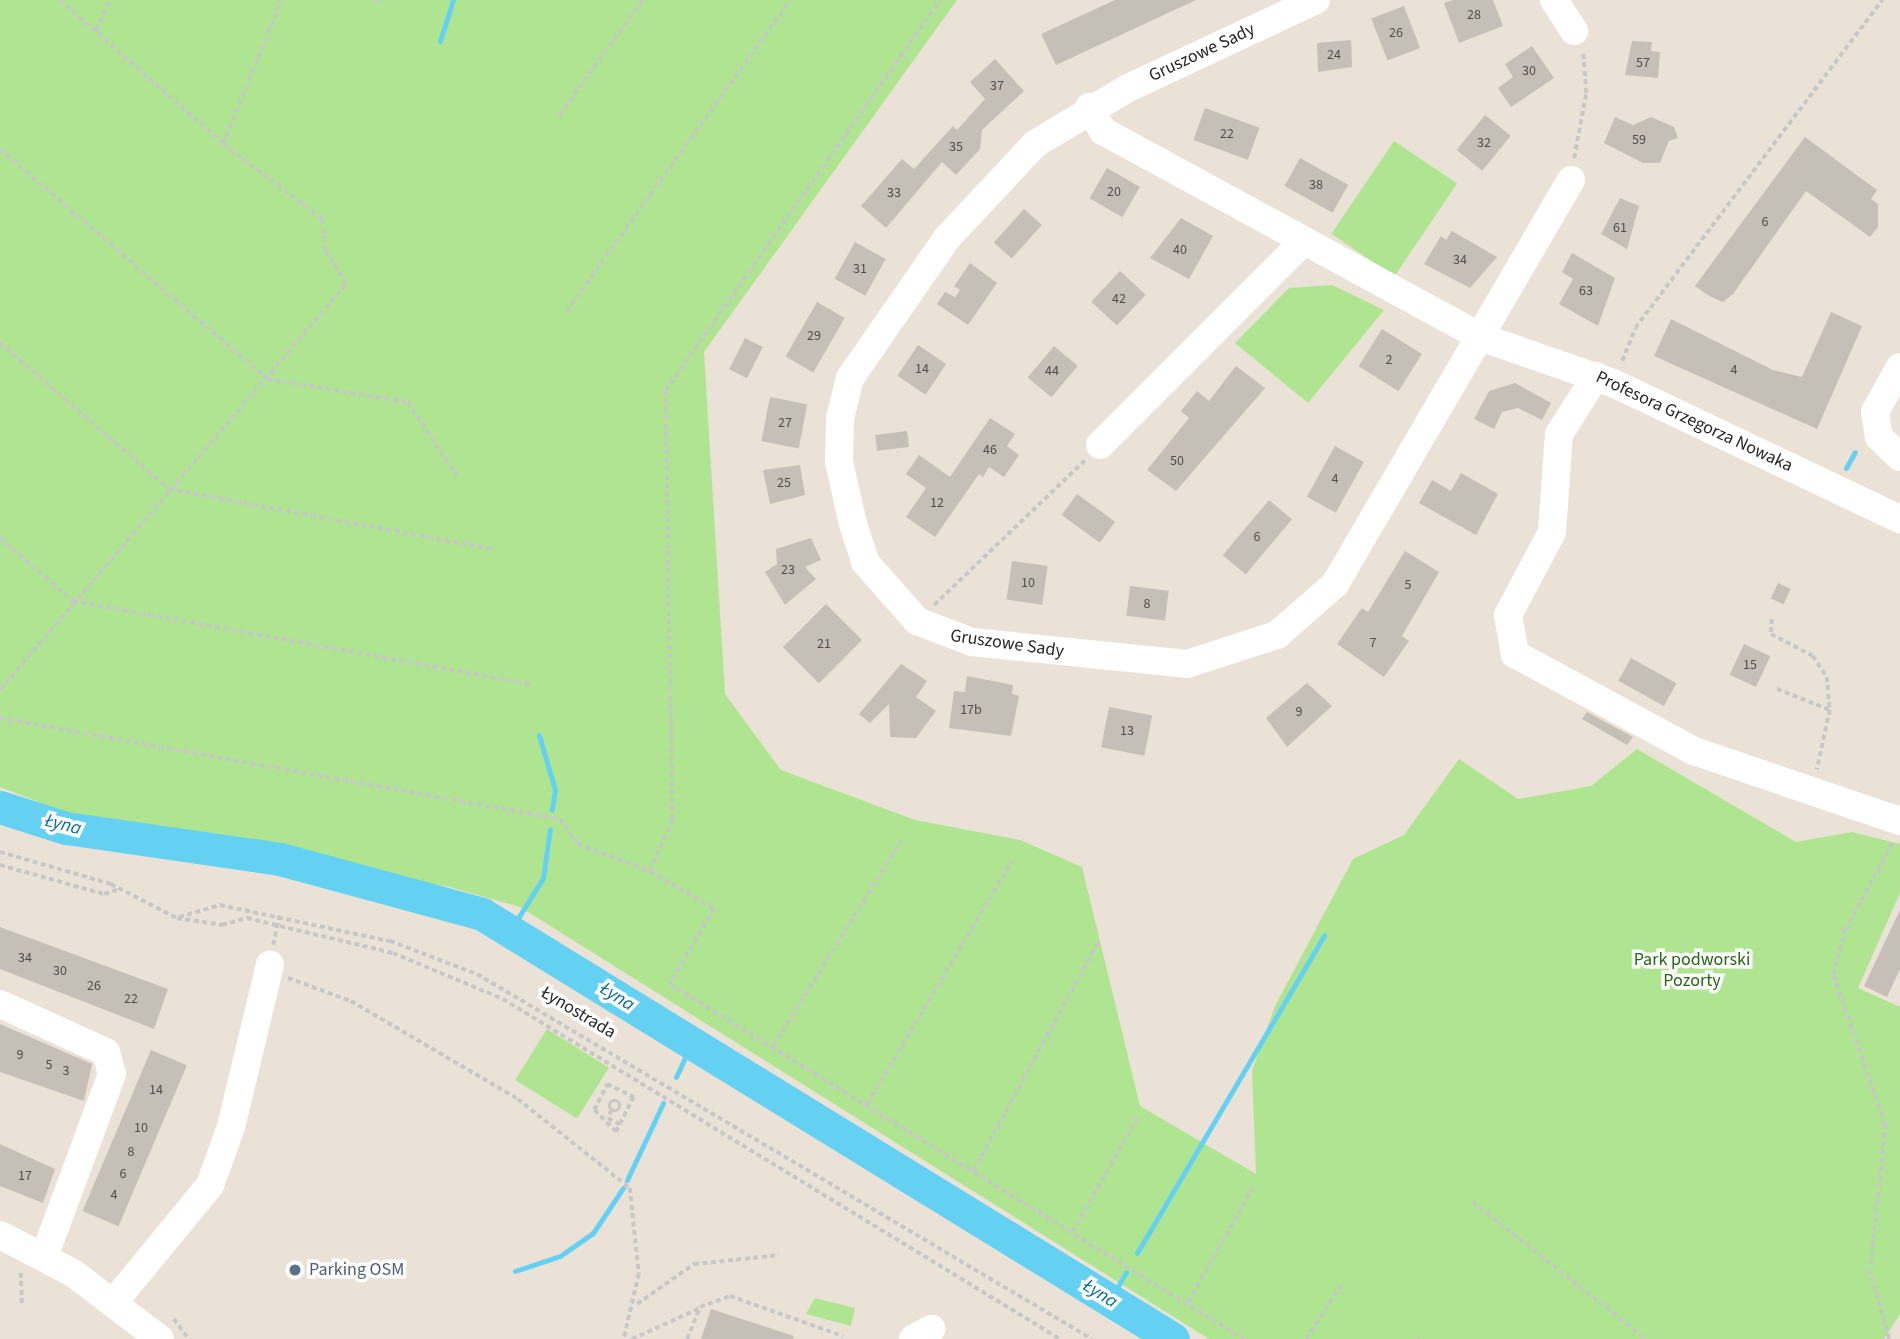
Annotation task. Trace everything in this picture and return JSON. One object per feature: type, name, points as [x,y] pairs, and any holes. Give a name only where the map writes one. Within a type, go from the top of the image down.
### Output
[{"type":"street","name":"Gruszowe Sady","points":[[1316,0],[1089,107],[1035,144],[947,238],[850,378],[840,418],[839,462],[853,524],[865,562],[917,621],[972,642],[1187,664],[1277,635],[1335,584],[1483,338],[1571,180]]},
{"type":"street","points":[[1554,0],[1574,31]]},
{"type":"street","points":[[1089,107],[1103,131],[1301,244],[1483,338]]},
{"type":"street","points":[[1100,445],[1301,244]]},
{"type":"street","name":"Profesora Grzegorza Nowaka","points":[[1483,338],[1605,379],[1900,519]]},
{"type":"street","points":[[1900,368],[1875,412],[1879,437],[1900,457]]},
{"type":"street","points":[[1605,379],[1559,433],[1552,532],[1508,615],[1515,654],[1694,751],[1900,821]]},
{"type":"street","points":[[114,1302],[210,1185],[231,1127],[270,965]]},
{"type":"street","points":[[0,1004],[106,1052],[112,1074],[32,1265]]},
{"type":"street","points":[[0,1235],[32,1265],[114,1302],[160,1339]]},
{"type":"path","points":[[0,690],[73,601],[267,379],[346,284],[325,250],[322,219],[223,144],[60,0]]},
{"type":"path","points":[[96,31],[109,0]]},
{"type":"path","points":[[223,144],[281,0]]},
{"type":"path","points":[[559,116],[643,0]]},
{"type":"path","points":[[566,312],[790,0]]},
{"type":"path","points":[[650,871],[672,820],[664,391],[940,0]]},
{"type":"path","points":[[1605,379],[1635,328],[1882,0]]},
{"type":"path","points":[[1571,180],[1586,93],[1586,58],[1574,31]]},
{"type":"path","points":[[0,149],[267,379],[408,402],[457,476]]},
{"type":"path","points":[[0,343],[169,489],[492,549]]},
{"type":"path","points":[[917,621],[1100,445]]},
{"type":"path","points":[[0,538],[73,601],[531,684]]},
{"type":"path","points":[[1772,619],[1771,634],[1813,656],[1827,677],[1830,710],[1816,793]]},
{"type":"path","points":[[1777,688],[1830,710]]},
{"type":"path","points":[[0,718],[560,819],[578,844],[650,871],[714,909],[670,984],[1244,1339]]},
{"type":"path","points":[[1889,1339],[1870,1273],[1885,1125],[1833,975],[1845,930],[1900,829]]},
{"type":"path","points":[[773,1046],[901,841]]},
{"type":"path","points":[[0,852],[120,889],[177,918],[222,925],[247,918],[393,953],[503,999],[1060,1339]]},
{"type":"path","points":[[867,1104],[1012,861]]},
{"type":"path","points":[[0,865],[104,894],[120,889]]},
{"type":"path","name":"Łynostrada","points":[[177,918],[220,905],[390,941],[520,996],[1092,1339]]},
{"type":"path","points":[[279,916],[270,965],[300,986],[351,1001],[506,1092],[630,1188],[639,1274],[635,1305],[624,1339]]},
{"type":"path","points":[[972,1171],[1098,943]]},
{"type":"path","points":[[621,1125],[608,1118],[594,1110],[605,1085],[623,1090],[634,1097],[621,1125],[616,1132],[607,1129],[608,1118],[623,1090]]},
{"type":"path","points":[[617,1101],[620,1108],[627,1112]]},
{"type":"path","points":[[612,1110],[620,1108]]},
{"type":"path","points":[[1072,1231],[1139,1115]]},
{"type":"path","points":[[1188,1302],[1254,1185]]},
{"type":"path","points":[[1473,1202],[1646,1339]]},
{"type":"path","points":[[635,1305],[694,1264],[779,1255]]},
{"type":"path","points":[[22,1306],[32,1265]]},
{"type":"path","points":[[1306,1339],[1343,1282]]},
{"type":"path","points":[[632,1339],[730,1296],[844,1336]]},
{"type":"path","points":[[687,1339],[700,1307]]},
{"type":"green space","name":"Park podworski Pozorty","points":[[0,0],[957,0],[704,352],[725,694],[781,770],[915,820],[1020,840],[1082,867],[1140,1106],[1256,1174],[1252,1071],[1275,1006],[1353,859],[1404,835],[1459,759],[1518,799],[1591,786],[1637,749],[1796,842],[1852,832],[1900,844],[1900,893],[1858,988],[1900,1007],[1900,1314],[1884,1339],[1209,1339],[520,907],[450,887],[82,819],[0,787]]},
{"type":"green space","points":[[1394,141],[1457,183],[1394,276],[1331,234]]},
{"type":"green space","points":[[1332,285],[1384,310],[1308,403],[1235,343],[1289,288]]},
{"type":"green space","points":[[547,1029],[609,1068],[577,1119],[515,1080]]},
{"type":"green space","points":[[815,1298],[855,1308],[851,1326],[806,1314]]},
{"type":"building","points":[[1115,0],[1196,0],[1056,65],[1041,34]]},
{"type":"building","points":[[1453,0],[1493,0],[1503,26],[1459,43],[1444,3]]},
{"type":"building","points":[[1404,6],[1420,48],[1387,61],[1371,19]]},
{"type":"building","points":[[1351,40],[1352,67],[1318,72],[1317,43]]},
{"type":"building","points":[[1632,41],[1652,42],[1651,51],[1660,52],[1658,78],[1625,75]]},
{"type":"building","points":[[1532,46],[1554,78],[1511,107],[1498,88],[1513,77],[1505,64]]},
{"type":"building","points":[[995,59],[1024,91],[982,130],[980,149],[956,175],[942,162],[886,228],[861,206],[902,159],[914,169],[953,126],[957,130],[985,99],[970,82]]},
{"type":"building","points":[[1205,108],[1260,128],[1248,160],[1193,140]]},
{"type":"building","points":[[1485,115],[1511,136],[1482,171],[1457,150]]},
{"type":"building","points":[[1615,117],[1633,125],[1651,117],[1674,127],[1678,138],[1669,141],[1660,163],[1643,163],[1604,143]]},
{"type":"building","points":[[1805,137],[1877,190],[1871,199],[1878,204],[1878,227],[1870,237],[1806,191],[1733,294],[1723,302],[1709,296],[1695,286]]},
{"type":"building","points":[[1300,158],[1348,185],[1333,213],[1284,186]]},
{"type":"building","points":[[1107,168],[1140,187],[1122,217],[1090,198]]},
{"type":"building","points":[[1620,198],[1639,206],[1627,249],[1601,234]]},
{"type":"building","points":[[1024,209],[1042,225],[1012,259],[994,242]]},
{"type":"building","points":[[1181,218],[1213,236],[1189,279],[1150,258]]},
{"type":"building","points":[[1452,231],[1497,257],[1470,288],[1424,264],[1441,236],[1446,240]]},
{"type":"building","points":[[855,242],[886,259],[865,296],[835,279]]},
{"type":"building","points":[[1572,253],[1615,278],[1598,326],[1559,304],[1573,279],[1562,272]]},
{"type":"building","points":[[970,263],[997,283],[968,325],[937,304],[945,292],[955,297],[960,290],[954,286]]},
{"type":"building","points":[[1120,271],[1146,295],[1117,326],[1091,302]]},
{"type":"building","points":[[817,302],[845,318],[813,373],[786,357]]},
{"type":"building","points":[[1831,312],[1862,326],[1817,429],[1654,356],[1671,319],[1773,370],[1802,377]]},
{"type":"building","points":[[1382,329],[1422,354],[1399,391],[1359,366]]},
{"type":"building","points":[[745,338],[763,347],[747,378],[729,369]]},
{"type":"building","points":[[918,345],[946,364],[925,395],[897,376]]},
{"type":"building","points":[[1054,346],[1078,366],[1051,397],[1028,377]]},
{"type":"building","points":[[1236,366],[1265,388],[1176,491],[1147,470],[1189,418],[1181,411],[1197,391],[1209,401]]},
{"type":"building","points":[[1515,383],[1551,403],[1542,420],[1518,408],[1502,412],[1494,429],[1474,419],[1489,391]]},
{"type":"building","points":[[770,397],[807,404],[799,448],[761,441]]},
{"type":"building","points":[[990,418],[1015,434],[1007,446],[1019,455],[1004,477],[989,467],[983,477],[979,474],[935,537],[906,517],[926,488],[906,474],[919,455],[950,477]]},
{"type":"building","points":[[907,431],[909,447],[877,451],[875,435]]},
{"type":"building","points":[[1335,446],[1364,462],[1336,513],[1307,497]]},
{"type":"building","points":[[800,465],[805,495],[770,504],[763,470]]},
{"type":"building","points":[[1461,473],[1498,494],[1476,535],[1419,503],[1432,480],[1451,491]]},
{"type":"building","points":[[1077,494],[1115,522],[1100,543],[1062,515]]},
{"type":"building","points":[[1269,500],[1292,519],[1246,574],[1223,555]]},
{"type":"building","points":[[811,538],[821,560],[805,567],[816,579],[785,605],[765,572],[777,564],[776,549]]},
{"type":"building","points":[[1405,551],[1439,572],[1402,636],[1409,641],[1384,677],[1337,644],[1362,608],[1368,612]]},
{"type":"building","points":[[1012,561],[1048,566],[1042,605],[1007,600]]},
{"type":"building","points":[[1778,583],[1791,589],[1784,604],[1771,598]]},
{"type":"building","points":[[1130,586],[1169,591],[1165,621],[1126,616]]},
{"type":"building","points":[[826,604],[862,640],[819,683],[783,647]]},
{"type":"building","points":[[1744,644],[1770,656],[1756,687],[1730,675]]},
{"type":"building","points":[[1631,658],[1676,683],[1664,706],[1618,681]]},
{"type":"building","points":[[901,664],[927,681],[916,697],[936,711],[916,738],[890,737],[889,704],[870,723],[859,714]]},
{"type":"building","points":[[967,676],[1013,685],[1012,694],[1019,696],[1011,736],[949,728],[954,691],[965,692]]},
{"type":"building","points":[[1307,683],[1332,706],[1287,747],[1266,718]]},
{"type":"building","points":[[1109,707],[1152,715],[1144,756],[1101,747]]},
{"type":"building","points":[[1587,712],[1633,737],[1627,745],[1582,719]]},
{"type":"building","points":[[1900,910],[1900,969],[1887,997],[1864,986]]},
{"type":"building","points":[[0,927],[168,989],[154,1029],[0,969]]},
{"type":"building","points":[[0,1024],[92,1064],[84,1101],[0,1072]]},
{"type":"building","points":[[151,1050],[187,1065],[119,1226],[83,1211]]},
{"type":"building","points":[[0,1144],[55,1169],[43,1203],[0,1186]]},
{"type":"building","points":[[711,1309],[794,1336],[793,1339],[701,1339]]},
{"type":"waterway","points":[[440,41],[453,0]]},
{"type":"waterway","points":[[1846,468],[1855,452]]},
{"type":"waterway","points":[[539,735],[555,790],[552,810]]},
{"type":"waterway","name":"Łyna","points":[[0,807],[66,828],[280,859],[482,914],[1173,1339]]},
{"type":"waterway","points":[[510,931],[543,878],[550,829]]},
{"type":"waterway","points":[[1137,1253],[1324,935]]},
{"type":"waterway","points":[[676,1077],[693,1041]]},
{"type":"waterway","points":[[627,1180],[663,1103]]},
{"type":"waterway","points":[[515,1271],[560,1256],[593,1233],[623,1188]]},
{"type":"waterway","points":[[1110,1300],[1126,1272]]},
{"type":"place","name":"Parking OSM","points":[[295,1270]]}]
